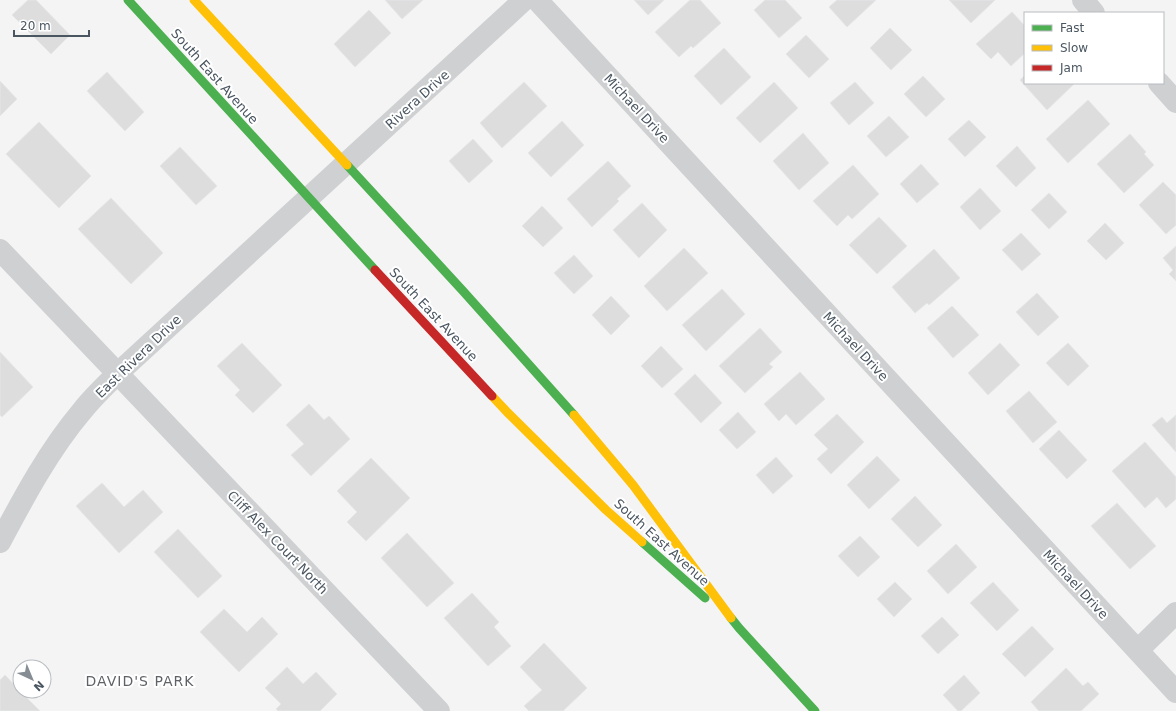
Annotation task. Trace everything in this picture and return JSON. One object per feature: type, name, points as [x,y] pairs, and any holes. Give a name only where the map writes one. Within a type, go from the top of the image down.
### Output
[{"type":"main road","name":"South East Avenue","points":[[128,0],[507,412],[606,510],[739,628]]},
{"type":"main road","name":"South East Avenue","points":[[194,0],[580,421],[633,485],[739,628],[815,711]]},
{"type":"street","name":"Rivera Drive","points":[[309,198],[524,0]]},
{"type":"street","name":"Michael Drive","points":[[537,0],[1176,692]]},
{"type":"street","points":[[1082,0],[1093,12]]},
{"type":"street","points":[[1160,84],[1176,102]]},
{"type":"street","name":"East Rivera Drive","points":[[0,542],[36,477],[82,411],[118,373],[309,198]]},
{"type":"street","name":"Cliff Alex Court North","points":[[0,250],[439,711]]},
{"type":"street","points":[[1138,650],[1176,614]]},
{"type":"building","points":[[28,0],[36,0],[70,35],[51,54],[12,15]]},
{"type":"building","points":[[385,0],[423,0],[402,19]]},
{"type":"building","points":[[634,0],[664,0],[648,15]]},
{"type":"building","points":[[690,0],[700,0],[721,23],[693,48],[691,46],[679,57],[655,32]]},
{"type":"building","points":[[765,0],[785,0],[802,18],[779,38],[754,10]]},
{"type":"building","points":[[837,0],[876,0],[847,27],[829,7]]},
{"type":"building","points":[[949,0],[995,0],[971,23]]},
{"type":"building","points":[[369,10],[391,33],[355,67],[334,44]]},
{"type":"building","points":[[1012,12],[1024,25],[1024,54],[1011,66],[998,52],[991,59],[976,44]]},
{"type":"building","points":[[890,28],[912,50],[891,70],[870,48]]},
{"type":"building","points":[[806,35],[829,59],[809,78],[786,54]]},
{"type":"building","points":[[724,48],[751,77],[721,105],[694,76]]},
{"type":"building","points":[[107,72],[144,112],[125,131],[87,91]]},
{"type":"building","points":[[923,76],[945,99],[926,117],[904,94]]},
{"type":"building","points":[[1024,76],[1024,84],[1074,84],[1047,110],[1020,80]]},
{"type":"building","points":[[0,81],[17,99],[0,116]]},
{"type":"building","points":[[524,82],[547,106],[502,148],[480,123]]},
{"type":"building","points":[[774,82],[798,108],[760,143],[736,118]]},
{"type":"building","points":[[855,82],[874,103],[849,125],[830,103]]},
{"type":"building","points":[[1088,100],[1110,124],[1068,163],[1046,139]]},
{"type":"building","points":[[889,116],[909,137],[886,157],[867,136]]},
{"type":"building","points":[[969,120],[986,137],[965,157],[948,139]]},
{"type":"building","points":[[562,121],[584,145],[551,177],[528,153]]},
{"type":"building","points":[[39,122],[91,176],[59,208],[6,154]]},
{"type":"building","points":[[803,133],[829,163],[799,190],[773,161]]},
{"type":"building","points":[[1130,134],[1146,152],[1144,154],[1154,165],[1124,193],[1097,164]]},
{"type":"building","points":[[473,139],[493,161],[469,183],[449,161]]},
{"type":"building","points":[[1017,146],[1036,168],[1016,187],[996,166]]},
{"type":"building","points":[[180,147],[217,186],[196,205],[160,166]]},
{"type":"building","points":[[608,161],[631,186],[617,199],[619,201],[592,227],[567,199]]},
{"type":"building","points":[[921,164],[939,184],[917,203],[900,184]]},
{"type":"building","points":[[853,165],[879,194],[852,219],[848,215],[837,226],[813,201]]},
{"type":"building","points":[[1163,182],[1176,195],[1176,225],[1166,234],[1139,205]]},
{"type":"building","points":[[980,188],[1001,211],[980,230],[960,207]]},
{"type":"building","points":[[1049,193],[1067,212],[1049,229],[1031,210]]},
{"type":"building","points":[[111,198],[163,253],[131,284],[78,229]]},
{"type":"building","points":[[642,203],[667,230],[639,258],[613,230]]},
{"type":"building","points":[[542,206],[563,228],[543,247],[522,226]]},
{"type":"building","points":[[879,217],[907,246],[877,274],[849,245]]},
{"type":"building","points":[[1105,223],[1124,243],[1106,260],[1087,241]]},
{"type":"building","points":[[1021,233],[1041,254],[1022,271],[1002,250]]},
{"type":"building","points":[[1176,246],[1176,281],[1169,274],[1173,270],[1163,258]]},
{"type":"building","points":[[684,248],[708,273],[667,311],[644,286]]},
{"type":"building","points":[[934,249],[960,278],[929,305],[927,303],[915,313],[892,287]]},
{"type":"building","points":[[574,255],[593,276],[574,294],[554,273]]},
{"type":"building","points":[[722,289],[745,314],[706,351],[682,325]]},
{"type":"building","points":[[1037,293],[1059,317],[1038,336],[1016,312]]},
{"type":"building","points":[[611,296],[630,316],[611,335],[592,315]]},
{"type":"building","points":[[952,306],[979,335],[953,358],[927,328]]},
{"type":"building","points":[[760,328],[782,352],[769,364],[773,367],[745,393],[719,366]]},
{"type":"building","points":[[242,343],[282,385],[253,413],[235,395],[240,390],[217,366]]},
{"type":"building","points":[[1000,343],[1020,365],[988,395],[968,373]]},
{"type":"building","points":[[1068,343],[1089,366],[1068,386],[1046,363]]},
{"type":"building","points":[[661,346],[683,369],[662,388],[641,366]]},
{"type":"building","points":[[0,352],[33,387],[2,417],[0,415]]},
{"type":"building","points":[[800,372],[825,399],[796,425],[786,414],[779,421],[764,404]]},
{"type":"building","points":[[695,374],[722,403],[701,423],[674,394]]},
{"type":"building","points":[[1029,391],[1057,422],[1033,443],[1006,411]]},
{"type":"building","points":[[309,404],[324,420],[329,416],[350,439],[311,476],[291,455],[304,444],[286,425]]},
{"type":"building","points":[[738,412],[756,432],[737,449],[719,430]]},
{"type":"building","points":[[837,414],[864,442],[831,474],[817,459],[828,449],[814,435]]},
{"type":"building","points":[[1176,415],[1176,452],[1152,425],[1162,417],[1167,423]]},
{"type":"building","points":[[1059,430],[1087,460],[1067,479],[1039,449]]},
{"type":"building","points":[[1145,442],[1176,477],[1176,499],[1166,508],[1157,497],[1145,508],[1112,471]]},
{"type":"building","points":[[877,456],[900,480],[869,509],[847,485]]},
{"type":"building","points":[[776,457],[793,476],[773,494],[756,475]]},
{"type":"building","points":[[371,458],[410,498],[366,541],[347,522],[357,512],[337,491]]},
{"type":"building","points":[[102,483],[124,507],[143,490],[163,512],[119,553],[76,506]]},
{"type":"building","points":[[915,496],[942,525],[918,547],[891,519]]},
{"type":"building","points":[[1117,503],[1156,546],[1130,569],[1091,526]]},
{"type":"building","points":[[178,529],[222,576],[198,598],[154,552]]},
{"type":"building","points":[[407,533],[454,583],[427,607],[381,558]]},
{"type":"building","points":[[860,536],[880,557],[858,577],[838,556]]},
{"type":"building","points":[[956,544],[977,567],[948,594],[927,571]]},
{"type":"building","points":[[895,582],[912,599],[894,617],[877,599]]},
{"type":"building","points":[[993,582],[1019,610],[997,631],[970,603]]},
{"type":"building","points":[[472,593],[499,622],[494,627],[511,646],[488,666],[444,618]]},
{"type":"building","points":[[224,609],[247,632],[262,617],[278,634],[239,672],[200,632]]},
{"type":"building","points":[[942,617],[959,635],[938,654],[921,636]]},
{"type":"building","points":[[1032,626],[1054,649],[1025,677],[1002,654]]},
{"type":"building","points":[[544,643],[587,688],[563,711],[529,711],[524,706],[542,690],[520,667]]},
{"type":"building","points":[[287,667],[303,684],[316,672],[337,694],[320,711],[278,711],[276,709],[281,704],[265,688]]},
{"type":"building","points":[[1066,668],[1083,686],[1088,682],[1099,694],[1081,711],[1039,711],[1031,702]]},
{"type":"building","points":[[5,675],[12,682],[12,699],[28,699],[40,711],[0,711],[0,680]]},
{"type":"building","points":[[964,675],[980,693],[961,711],[958,711],[943,695]]},
{"type":"traffic: fast","points":[[128,0],[375,270]]},
{"type":"traffic: fast","points":[[347,165],[574,415]]},
{"type":"traffic: fast","points":[[642,542],[705,598]]},
{"type":"traffic: fast","points":[[731,618],[815,711]]},
{"type":"traffic: slow","points":[[194,0],[347,165]]},
{"type":"traffic: slow","points":[[492,396],[606,510],[642,542]]},
{"type":"traffic: slow","points":[[574,415],[633,485],[731,618]]},
{"type":"traffic: jam","points":[[375,270],[492,396]]},
{"type":"district","name":"DAVID'S PARK","points":[[140,681]]}]
